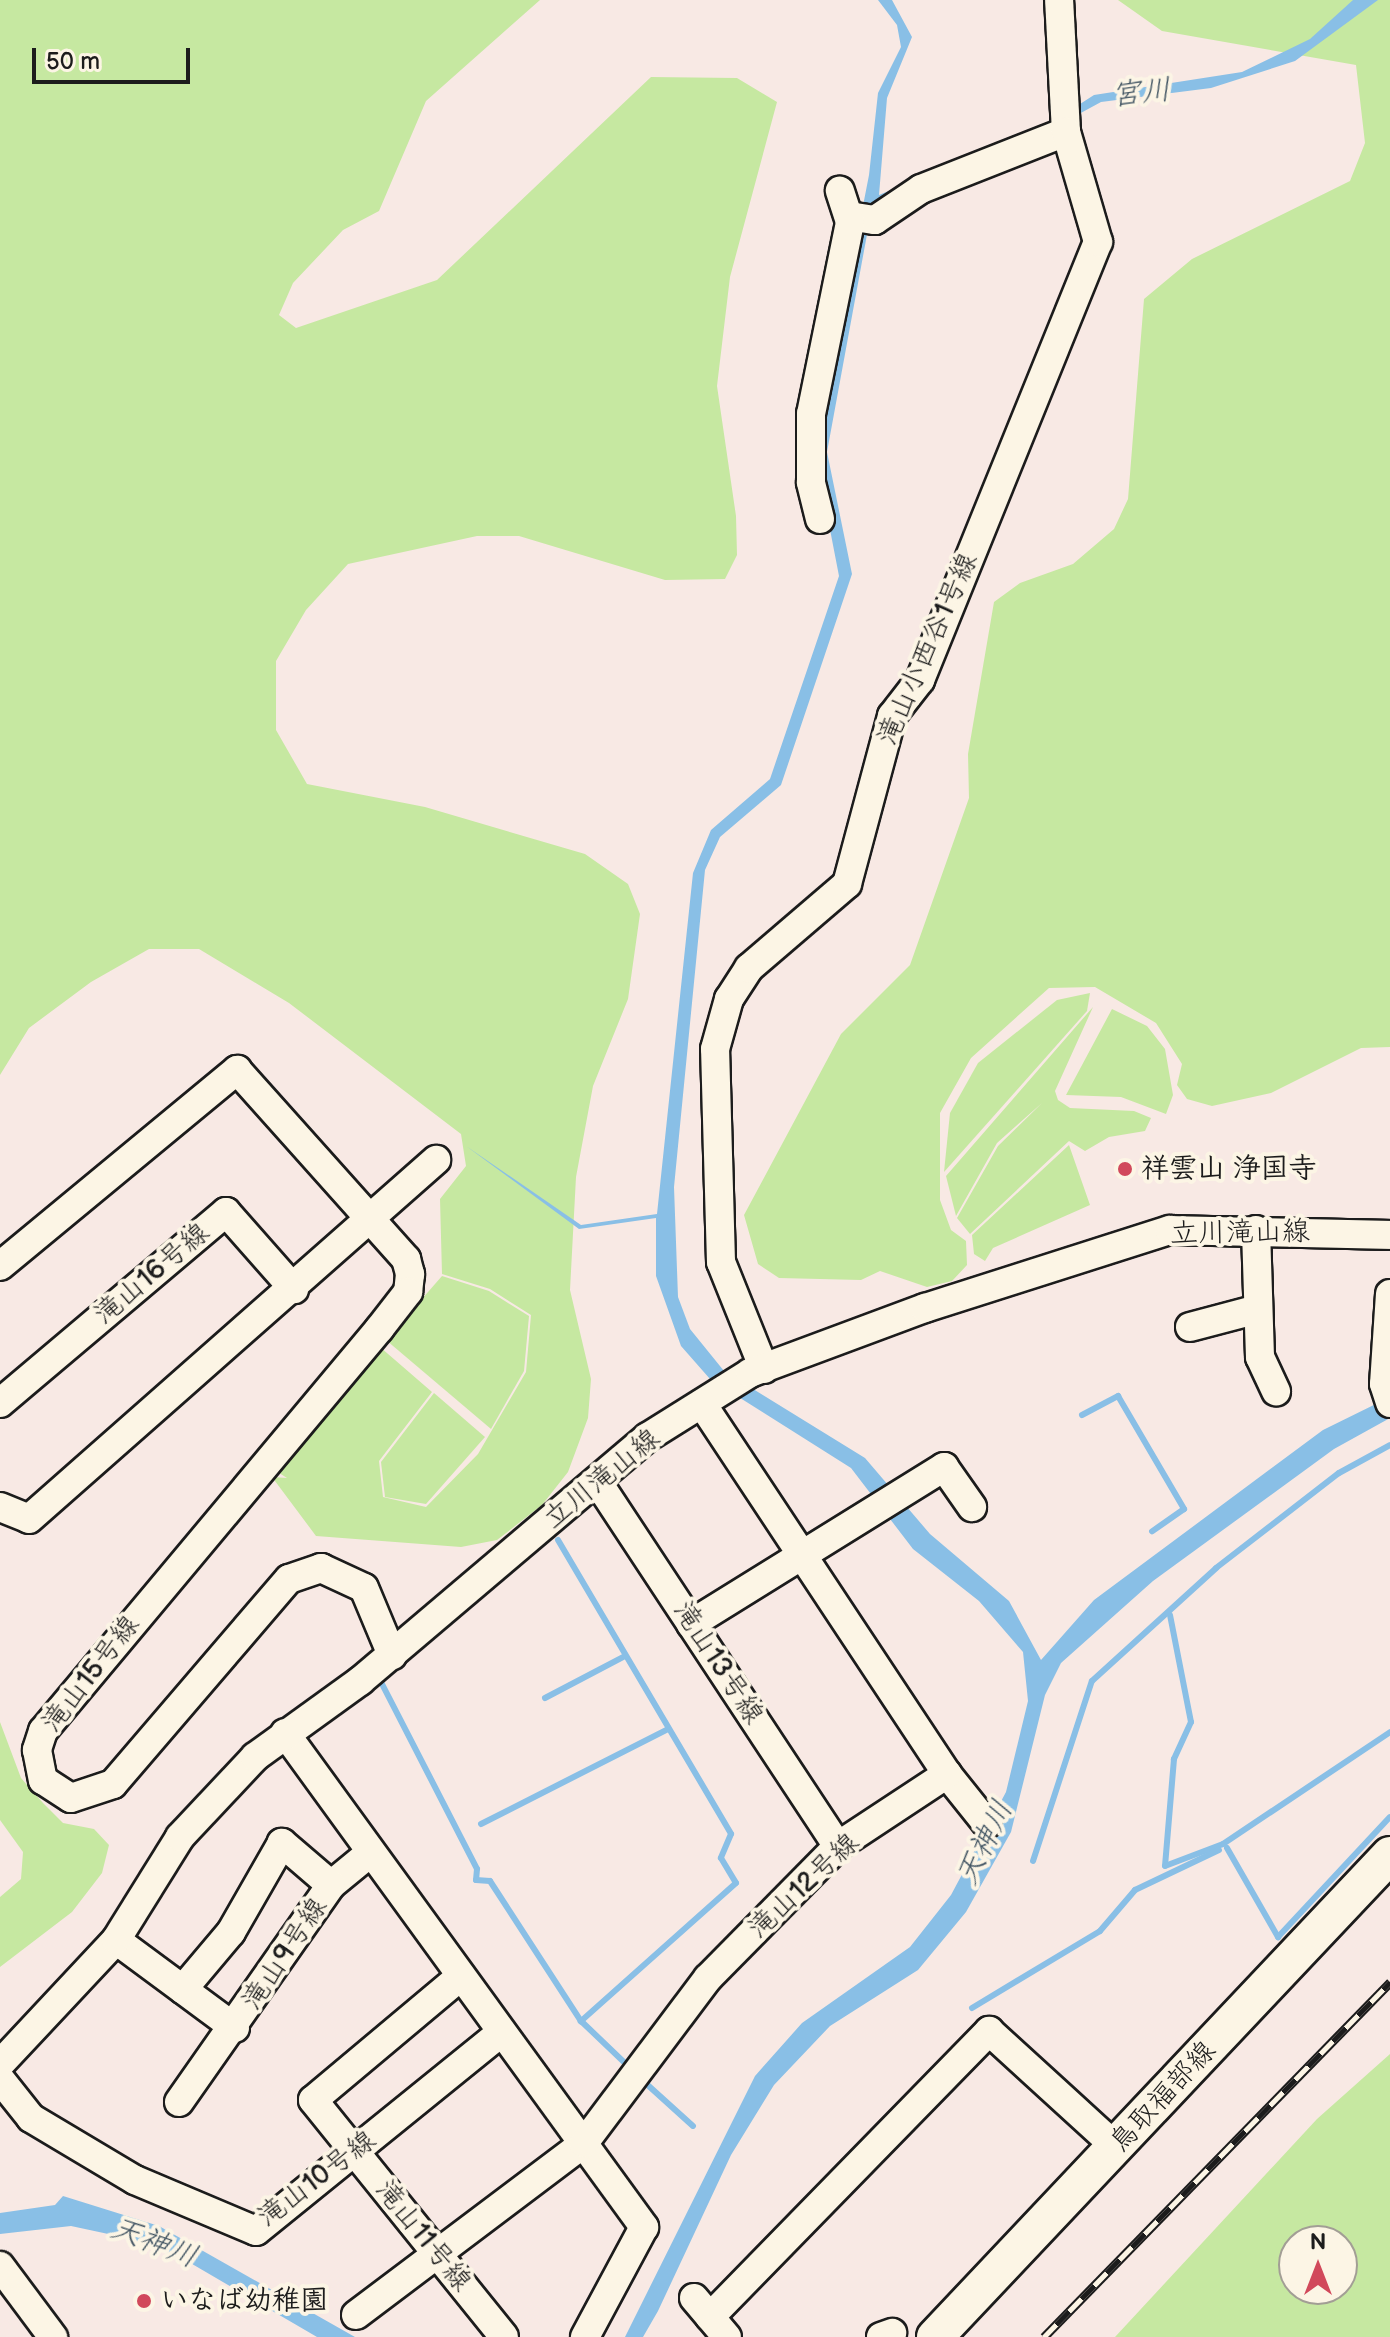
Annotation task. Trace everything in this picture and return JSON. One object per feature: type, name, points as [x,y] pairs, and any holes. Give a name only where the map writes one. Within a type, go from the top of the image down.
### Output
[{"type":"main road","name":"鳥取福部線","points":[[935,2337],[1390,1855]]},
{"type":"street","name":"滝山小西谷1号線","points":[[757,1371],[721,1262],[715,1049],[729,999],[749,968],[847,884],[892,716],[920,680],[1098,242],[1065,124],[1059,0]]},
{"type":"street","points":[[820,519],[811,482],[811,414],[855,211],[921,189],[1065,124]]},
{"type":"street","name":"滝山15号線","points":[[0,1266],[237,1070],[406,1259],[408,1292],[83,1679],[43,1731],[37,1763],[43,1780],[71,1798],[113,1784],[289,1579],[321,1568],[364,1588],[392,1655]]},
{"type":"street","points":[[0,1507],[29,1519],[371,1222],[436,1160]]},
{"type":"street","name":"滝山16号線","points":[[0,1403],[226,1212],[294,1289]]},
{"type":"street","name":"立川滝山線","points":[[0,2064],[116,1940],[213,1795],[285,1733],[392,1655],[597,1481],[710,1399],[757,1371],[1088,1253],[1170,1230],[1390,1235]]},
{"type":"street","points":[[1256,1230],[1260,1357],[1276,1392]]},
{"type":"street","points":[[1389,1399],[1390,1294]]},
{"type":"street","points":[[1190,1327],[1258,1309]]},
{"type":"street","points":[[710,1399],[803,1552],[947,1774],[987,1824]]},
{"type":"street","points":[[691,1624],[944,1467],[972,1507]]},
{"type":"street","name":"滝山13号線","points":[[597,1481],[838,1846]]},
{"type":"street","points":[[285,1733],[644,2227],[585,2337]]},
{"type":"street","name":"滝山12号線","points":[[356,2315],[440,2255],[584,2143],[708,1978],[838,1846],[947,1774]]},
{"type":"street","name":"滝山9号線","points":[[179,2102],[235,2028],[331,1885],[282,1843],[231,1932],[183,1989]]},
{"type":"street","points":[[331,1885],[370,1853]]},
{"type":"street","points":[[116,1940],[235,2028]]},
{"type":"street","name":"滝山11号線","points":[[461,1976],[322,2086],[313,2100],[504,2337]]},
{"type":"street","points":[[710,2318],[989,2031],[1116,2147]]},
{"type":"street","name":"滝山10号線","points":[[0,2079],[31,2118],[135,2180],[256,2231],[502,2032]]},
{"type":"street","points":[[0,2266],[53,2337]]},
{"type":"green space","points":[[0,0],[540,0],[426,101],[379,211],[343,230],[293,283],[279,315],[296,328],[437,280],[651,77],[737,78],[777,102],[730,277],[717,386],[736,516],[737,555],[725,579],[665,580],[519,536],[477,536],[348,564],[306,610],[276,661],[276,730],[307,784],[425,807],[585,854],[628,884],[640,914],[628,999],[593,1086],[576,1177],[570,1290],[591,1379],[588,1418],[568,1472],[542,1505],[497,1540],[461,1547],[316,1536],[272,1477],[287,1478],[276,1471],[380,1347],[432,1392],[379,1461],[383,1497],[426,1507],[478,1454],[526,1372],[531,1315],[490,1289],[442,1274],[440,1199],[466,1166],[461,1134],[289,1003],[199,949],[149,949],[91,982],[29,1028],[0,1075]]},
{"type":"green space","points":[[1118,0],[1390,0],[1390,1047],[1361,1048],[1271,1093],[1212,1106],[1187,1099],[1177,1085],[1182,1064],[1156,1023],[1095,987],[1049,988],[971,1058],[940,1113],[940,1200],[951,1230],[966,1241],[967,1265],[952,1281],[927,1287],[880,1271],[861,1280],[779,1278],[758,1264],[744,1215],[841,1034],[910,965],[969,798],[968,754],[994,602],[1020,583],[1073,564],[1114,529],[1128,499],[1144,299],[1192,259],[1350,181],[1365,143],[1356,65],[1162,31]]},
{"type":"green space","points":[[1090,993],[1087,1011],[944,1172],[950,1113],[978,1063],[1057,1000]]},
{"type":"green space","points":[[1093,1007],[1055,1091],[1058,1100],[1070,1108],[1134,1111],[1151,1118],[1145,1131],[1109,1137],[1085,1151],[1069,1141],[970,1234],[957,1218],[998,1146],[1042,1103],[997,1143],[956,1216],[946,1176]]},
{"type":"green space","points":[[1112,1009],[1147,1026],[1165,1049],[1173,1095],[1166,1114],[1121,1097],[1066,1095]]},
{"type":"green space","points":[[1069,1145],[1090,1205],[993,1248],[985,1261],[974,1254],[972,1235]]},
{"type":"green space","points":[[442,1276],[489,1291],[529,1316],[524,1371],[491,1429],[386,1340]]},
{"type":"green space","points":[[434,1393],[485,1437],[426,1504],[385,1497],[381,1462]]},
{"type":"green space","points":[[0,1722],[21,1778],[43,1803],[63,1823],[94,1829],[109,1845],[102,1873],[72,1912],[0,1967],[0,1897],[21,1879],[23,1852],[0,1820]]},
{"type":"green space","points":[[1390,2054],[1390,2337],[1115,2337],[1317,2119]]},
{"type":"water","points":[[878,0],[892,0],[912,37],[887,98],[879,195],[1049,124],[1094,95],[1242,72],[1310,39],[1353,0],[1378,0],[1295,61],[1211,88],[1101,102],[868,229],[827,452],[852,574],[781,785],[720,837],[705,870],[674,1187],[678,1297],[690,1329],[724,1371],[865,1458],[930,1534],[1009,1601],[1041,1660],[1094,1600],[1323,1430],[1390,1397],[1390,1418],[1334,1449],[1153,1581],[1061,1663],[1045,1695],[1011,1832],[966,1912],[918,1970],[830,2026],[774,2085],[731,2155],[643,2337],[625,2337],[755,2076],[802,2023],[910,1947],[951,1895],[1006,1792],[1028,1701],[1023,1652],[979,1601],[913,1549],[851,1468],[710,1379],[681,1346],[656,1276],[656,1218],[579,1229],[466,1146],[581,1225],[657,1214],[693,873],[711,830],[770,779],[839,576],[815,452],[869,175],[878,93],[901,47],[897,25]]},
{"type":"water","name":"天神川","points":[[63,2196],[159,2226],[355,2337],[317,2337],[187,2261],[127,2238],[71,2226],[0,2234],[0,2213],[55,2205]]},
{"type":"waterway","points":[[1082,1415],[1118,1396],[1184,1509],[1152,1531]]},
{"type":"waterway","points":[[1033,1861],[1092,1681],[1216,1568],[1339,1473],[1390,1445]]},
{"type":"waterway","points":[[558,1540],[731,1834],[721,1858],[736,1883],[581,2021]]},
{"type":"waterway","points":[[1170,1615],[1191,1722],[1174,1759],[1165,1866],[1223,1844],[1390,1732]]},
{"type":"waterway","points":[[545,1698],[623,1657]]},
{"type":"waterway","points":[[381,1682],[477,1869],[476,1880],[490,1881],[581,2021],[626,2064]]},
{"type":"waterway","points":[[481,1824],[666,1730]]},
{"type":"waterway","points":[[1227,1848],[1278,1937],[1390,1817]]},
{"type":"waterway","points":[[972,2008],[1100,1931],[1135,1890],[1219,1850]]},
{"type":"waterway","points":[[641,2079],[693,2126]]},
{"type":"railway","points":[[1044,2337],[1390,1982]]},
{"type":"place","name":"祥雲山 浄国寺","points":[[1125,1169]]},
{"type":"place","name":"いなば幼稚園","points":[[144,2301]]},
{"type":"water label","name":"宮川","points":[[1141,93]]}]
